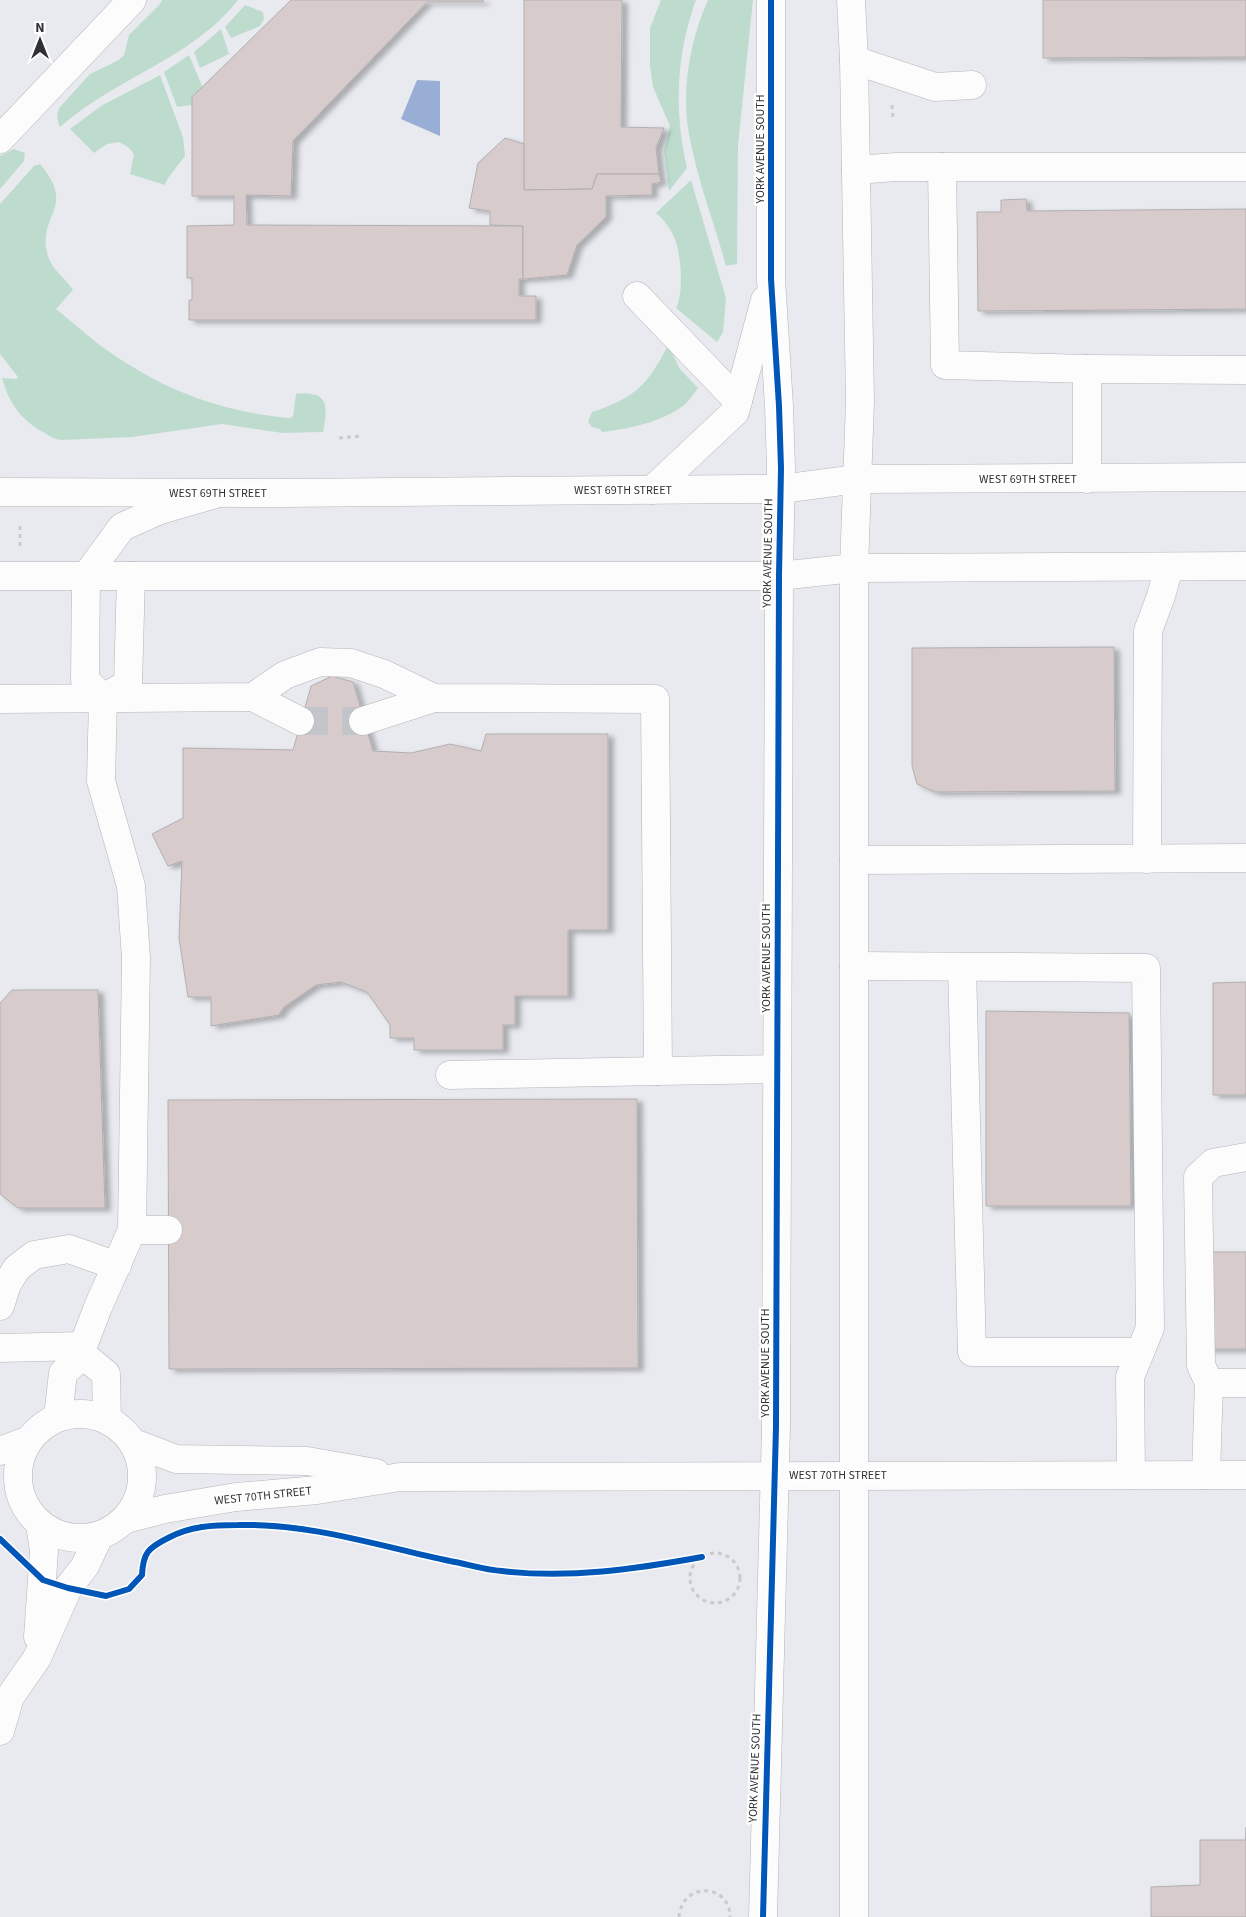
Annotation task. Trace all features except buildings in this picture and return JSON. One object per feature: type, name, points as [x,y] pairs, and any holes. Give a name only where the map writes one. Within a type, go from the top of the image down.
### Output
[{"type":"street","points":[[0,139],[132,0]]},
{"type":"street","name":"YORK AVENUE SOUTH","points":[[763,1917],[774,1475],[781,489],[779,406],[771,279],[771,0]]},
{"type":"street","points":[[850,0],[854,60],[860,401],[854,568],[854,1917]]},
{"type":"street","points":[[854,60],[935,88],[972,85]]},
{"type":"street","points":[[856,170],[896,166],[1246,166]]},
{"type":"street","points":[[942,166],[945,365],[1087,370],[1246,370]]},
{"type":"street","points":[[652,490],[735,412],[771,279]]},
{"type":"street","points":[[637,296],[738,401]]},
{"type":"street","points":[[1087,370],[1087,479]]},
{"type":"street","name":"WEST 69TH STREET","points":[[0,492],[219,493],[781,489],[857,479],[1246,477]]},
{"type":"street","points":[[58,1418],[63,1373],[83,1351],[98,1307],[132,1230],[136,958],[131,886],[101,781],[103,698],[85,680],[86,576],[122,527],[160,510],[219,493]]},
{"type":"street","points":[[0,576],[779,576],[854,568],[1246,566]]},
{"type":"street","points":[[1147,859],[1148,632],[1169,567]]},
{"type":"street","points":[[103,698],[128,684],[131,576]]},
{"type":"street","points":[[253,697],[285,675],[320,662],[351,663],[384,674],[434,698]]},
{"type":"street","points":[[0,699],[253,697],[300,721]]},
{"type":"street","points":[[363,721],[434,698],[655,699],[658,1071]]},
{"type":"street","points":[[854,860],[1246,858]]},
{"type":"street","points":[[854,966],[1146,968],[1150,1328],[1130,1377],[1131,1475]]},
{"type":"street","points":[[962,967],[972,1352],[1140,1352]]},
{"type":"street","points":[[450,1075],[777,1069]]},
{"type":"street","points":[[1206,1475],[1209,1383],[1201,1365],[1198,1176],[1213,1163],[1246,1157]]},
{"type":"street","points":[[132,1230],[168,1230]]},
{"type":"street","points":[[0,1306],[6,1284],[17,1268],[34,1255],[69,1249],[117,1266]]},
{"type":"street","points":[[0,1348],[83,1351],[106,1374],[107,1420]]},
{"type":"street","points":[[1209,1383],[1246,1383]]},
{"type":"street","points":[[22,1509],[53,1532],[68,1537],[99,1536],[114,1529],[126,1519],[138,1502],[143,1482],[142,1462],[134,1443],[122,1429],[107,1420],[91,1414],[74,1414],[58,1418],[42,1427],[29,1440],[23,1452],[18,1479],[22,1509],[44,1551],[36,1658]]},
{"type":"street","points":[[0,1451],[29,1440]]},
{"type":"street","name":"WEST 70TH STREET","points":[[134,1443],[176,1459],[307,1461],[400,1477]]},
{"type":"street","name":"WEST 70TH STREET","points":[[126,1519],[165,1509],[236,1496],[316,1490],[400,1477],[1246,1475]]},
{"type":"street","points":[[0,1731],[10,1697],[36,1658],[68,1588],[85,1566],[99,1536]]},
{"type":"path","points":[[339,438],[362,436]]},
{"type":"path","points":[[20,522],[20,547]]},
{"type":"path","points":[[693,1558],[718,1553],[733,1560],[738,1566],[740,1582],[737,1589],[726,1600],[718,1602],[702,1599],[696,1594],[690,1578],[691,1570],[702,1557]]},
{"type":"path","points":[[679,1917],[683,1901],[697,1891],[705,1890],[714,1892],[721,1897],[727,1904],[730,1917]]},
{"type":"green space","points":[[162,0],[238,0],[199,38],[105,95],[60,127],[57,117],[60,107],[90,74],[119,60],[124,55],[129,35]]},
{"type":"green space","points":[[661,0],[696,0],[684,41],[679,83],[680,125],[687,168],[669,191],[664,151],[670,126],[653,87],[650,66],[650,28]]},
{"type":"green space","points":[[708,0],[753,0],[738,145],[737,264],[726,266],[696,167],[687,117],[687,83],[692,48]]},
{"type":"green space","points":[[245,5],[263,12],[264,19],[260,26],[231,38],[225,27]]},
{"type":"green space","points":[[221,29],[229,54],[200,68],[194,52]]},
{"type":"green space","points":[[189,55],[203,88],[192,105],[177,107],[164,72]]},
{"type":"green space","points":[[160,75],[183,137],[185,156],[168,178],[165,185],[130,174],[134,154],[128,147],[119,142],[107,144],[94,153],[70,129],[101,106]]},
{"type":"green space","points":[[14,149],[25,153],[24,161],[0,189],[0,156]]},
{"type":"green space","points":[[40,164],[51,179],[56,201],[47,229],[47,252],[54,268],[73,290],[56,309],[97,343],[142,373],[188,395],[212,403],[263,415],[290,418],[293,416],[296,394],[315,395],[324,402],[326,414],[323,432],[283,433],[222,424],[132,437],[61,440],[49,436],[28,422],[12,403],[2,378],[16,379],[18,377],[0,354],[0,204],[34,166]]},
{"type":"green space","points":[[691,180],[726,298],[723,332],[717,342],[676,308],[681,284],[677,246],[669,228],[656,213]]},
{"type":"green space","points":[[668,345],[680,369],[698,388],[687,402],[662,418],[642,424],[602,432],[600,429],[592,427],[588,422],[592,412],[619,401],[639,388],[654,370]]},
{"type":"water","points":[[417,80],[440,81],[440,136],[401,119]]},
{"type":"tunnel","points":[[300,721],[363,721]]},
{"type":"cycle path","points":[[763,1917],[776,1427],[781,468],[771,279],[771,0]]},
{"type":"cycle path","points":[[0,1539],[43,1580],[68,1588],[106,1596],[129,1589],[142,1575],[145,1556],[151,1548],[176,1534],[202,1527],[220,1525],[265,1525],[318,1532],[483,1568],[527,1573],[602,1572],[702,1557]]}]
